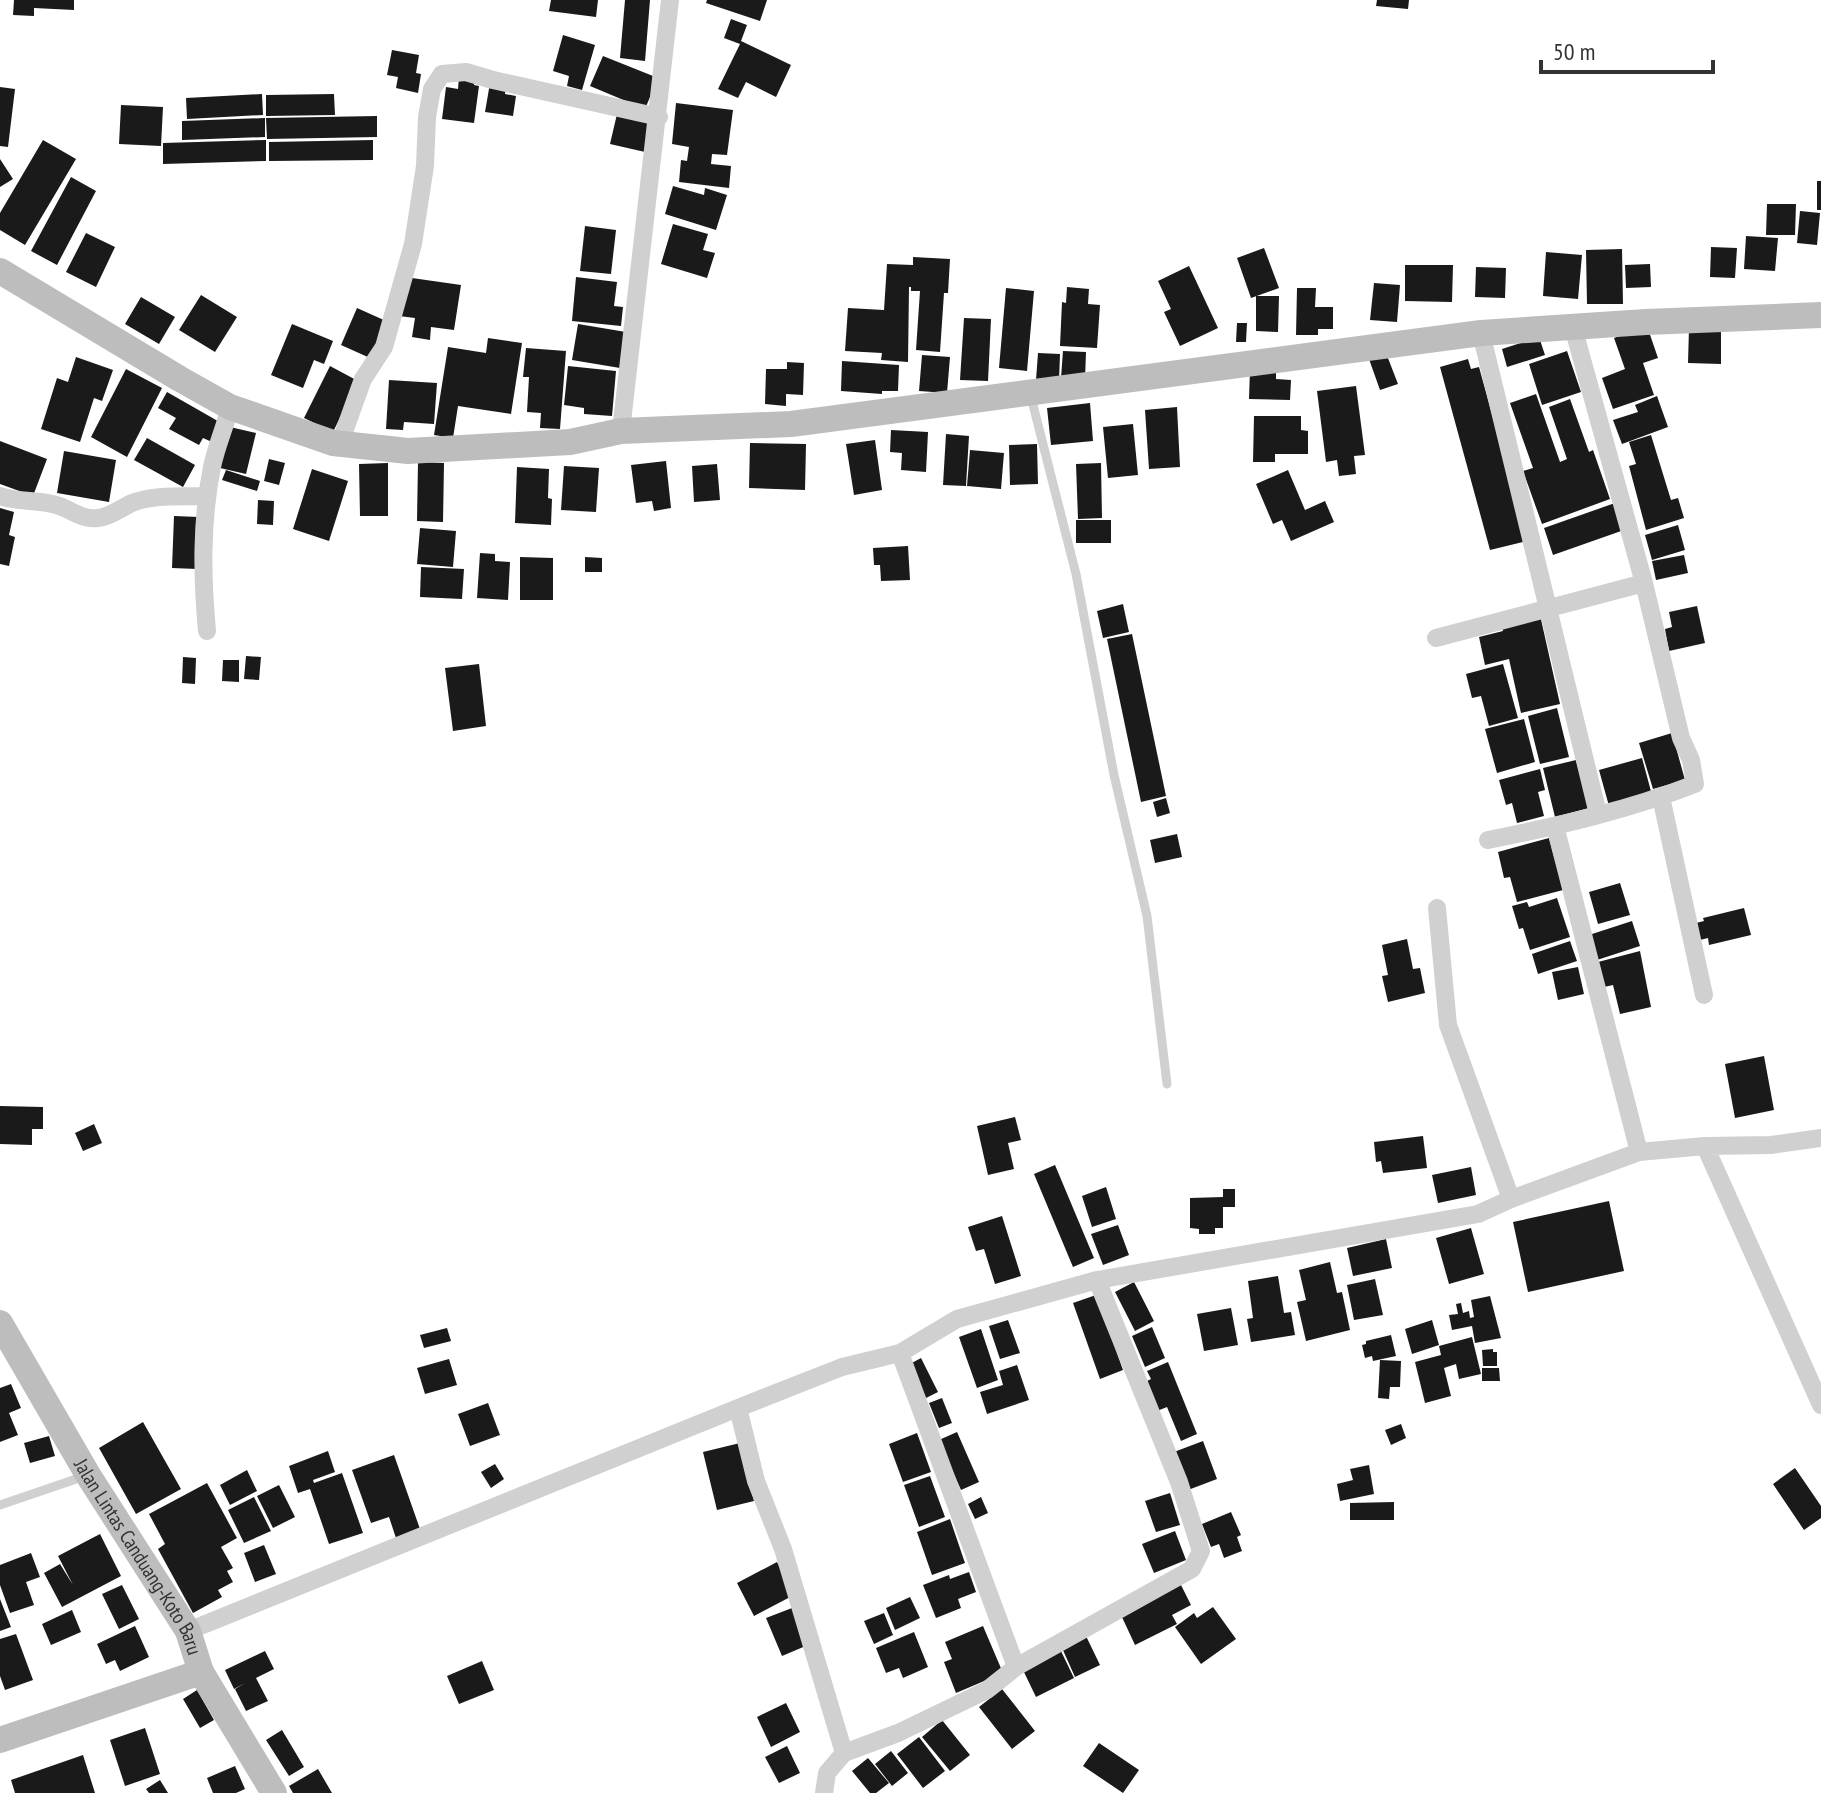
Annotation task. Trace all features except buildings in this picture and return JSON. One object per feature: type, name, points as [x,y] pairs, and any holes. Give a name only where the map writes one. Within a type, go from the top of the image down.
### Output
[{"type":"street","points":[[621,431],[670,0]]},
{"type":"street","points":[[340,443],[363,379],[384,347],[413,244],[425,166],[429,103],[432,89],[442,74],[466,72],[659,117]]},
{"type":"street","points":[[0,271],[230,407],[270,423],[340,443],[408,451],[570,442],[621,431],[791,424],[1481,333],[1821,315]]},
{"type":"street","points":[[1488,840],[1555,826],[1661,797],[1695,784],[1644,583],[1573,327]]},
{"type":"street","points":[[1481,333],[1598,814]]},
{"type":"street","points":[[207,631],[201,570],[207,496],[230,407]]},
{"type":"street","points":[[0,496],[15,501],[55,505],[92,519],[103,518],[133,503],[207,496]]},
{"type":"street","points":[[1436,638],[1644,583]]},
{"type":"street","points":[[1661,797],[1704,995]]},
{"type":"street","points":[[1555,826],[1639,1152]]},
{"type":"street","points":[[1437,908],[1448,1025],[1511,1199]]},
{"type":"street","points":[[188,1631],[842,1367],[900,1353],[957,1319],[1097,1280],[1478,1214],[1639,1152],[1705,1146],[1771,1145],[1821,1138]]},
{"type":"street","points":[[1705,1146],[1821,1405]]},
{"type":"street","points":[[824,1793],[827,1773],[844,1753],[898,1733],[987,1690],[1016,1667],[1192,1569],[1201,1551],[1179,1482],[1097,1280]]},
{"type":"street","name":"Jalan Lintas Canduang-Koto Baru","points":[[0,1323],[88,1475],[188,1631],[201,1672],[274,1793]]},
{"type":"street","points":[[900,1353],[1016,1667]]},
{"type":"street","points":[[738,1408],[756,1481],[795,1585],[844,1753]]},
{"type":"street","points":[[0,1740],[201,1672]]},
{"type":"lane","points":[[1030,393],[1076,574],[1114,775],[1147,916],[1167,1084]]},
{"type":"lane","points":[[0,1505],[88,1475]]}]
